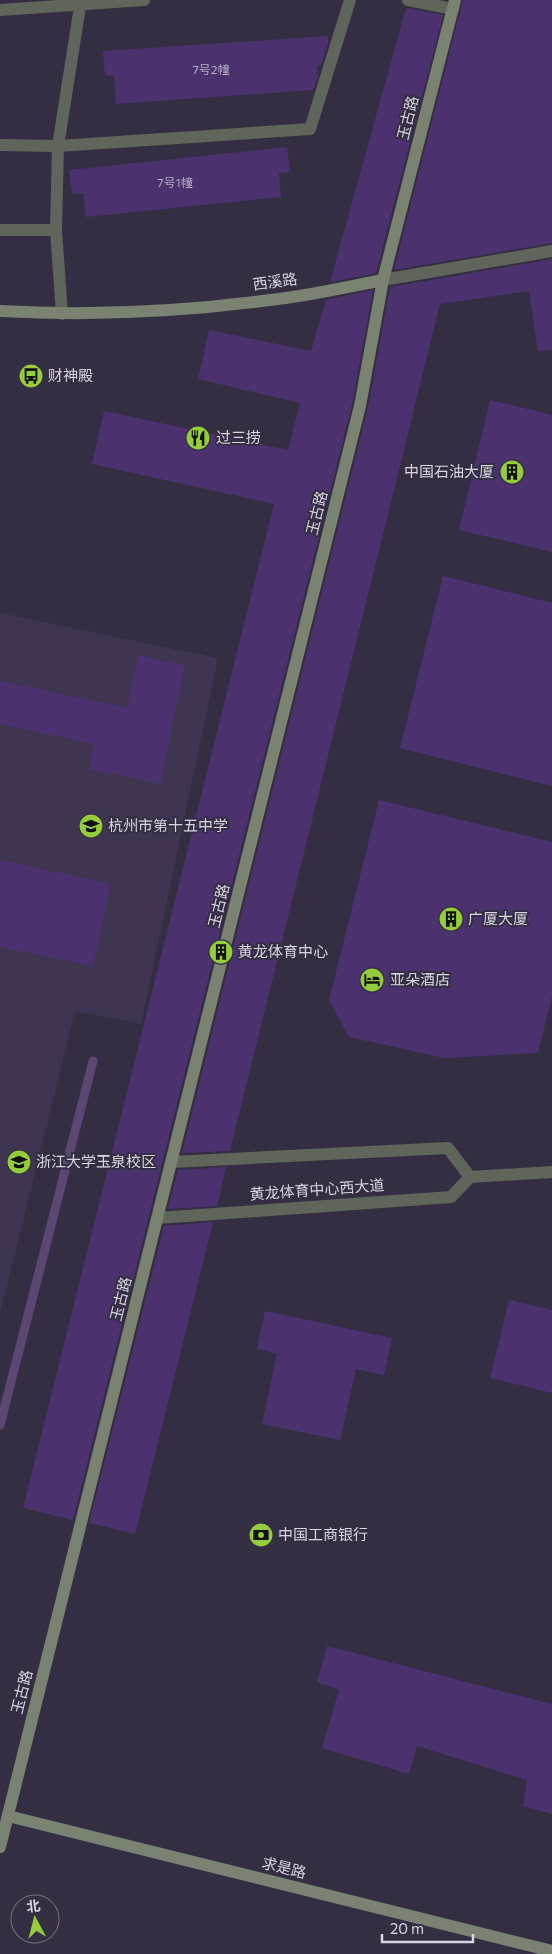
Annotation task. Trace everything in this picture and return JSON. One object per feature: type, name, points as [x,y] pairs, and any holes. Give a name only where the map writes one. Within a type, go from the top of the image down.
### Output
[{"type":"main road","name":"玉古路","points":[[0,1847],[4,1815],[158,1218],[360,406],[383,280],[454,4]]},
{"type":"main road","name":"西溪路","points":[[0,311],[62,314],[145,312],[272,300],[383,280]]},
{"type":"main road","name":"求是路","points":[[4,1815],[552,1951]]},
{"type":"street","points":[[0,10],[80,2],[144,0]]},
{"type":"street","points":[[0,145],[58,146],[310,129],[350,0]]},
{"type":"street","points":[[408,0],[454,4]]},
{"type":"street","points":[[62,314],[56,230],[58,146],[80,2]]},
{"type":"street","points":[[0,230],[56,230]]},
{"type":"street","name":"西溪路","points":[[383,280],[552,251]]},
{"type":"street","points":[[172,1162],[448,1148],[470,1177],[552,1172]]},
{"type":"street","name":"黄龙体育中心西大道","points":[[158,1218],[451,1197],[470,1177]]},
{"type":"shaded area","name":"杭州市第十五中学","points":[[0,613],[218,658],[141,1024],[75,1011],[0,1314]]},
{"type":"building","points":[[463,0],[552,0],[552,243],[394,270]]},
{"type":"building","points":[[406,8],[443,15],[376,273],[330,282]]},
{"type":"building","points":[[328,36],[328,43],[321,65],[317,65],[318,77],[313,90],[116,104],[114,75],[105,76],[103,51]]},
{"type":"building","points":[[287,147],[290,172],[279,173],[281,197],[86,217],[83,193],[72,194],[69,170]]},
{"type":"building","points":[[552,259],[552,350],[538,351],[529,291],[440,304],[230,1151],[182,1153],[368,408],[390,287]]},
{"type":"building","points":[[373,290],[352,404],[73,1520],[23,1508],[274,504],[92,464],[104,411],[288,450],[300,403],[198,379],[209,330],[311,351],[326,300]]},
{"type":"building","name":"中国石油大厦","points":[[490,400],[552,415],[552,552],[459,530]]},
{"type":"building","points":[[443,576],[552,603],[552,786],[400,748]]},
{"type":"building","points":[[138,655],[185,666],[160,784],[89,769],[94,744],[0,724],[0,681],[127,708]]},
{"type":"building","name":"广厦大厦","points":[[379,800],[552,842],[552,996],[538,1053],[444,1058],[349,1037],[329,1000]]},
{"type":"building","points":[[0,860],[111,884],[93,966],[0,947]]},
{"type":"building","points":[[226,1167],[217,1206],[168,1209],[178,1170]]},
{"type":"building","points":[[213,1222],[135,1534],[89,1523],[164,1226]]},
{"type":"building","points":[[509,1300],[552,1310],[552,1393],[490,1378]]},
{"type":"building","points":[[265,1311],[392,1338],[384,1375],[356,1369],[340,1440],[262,1424],[277,1354],[257,1349]]},
{"type":"building","points":[[327,1646],[552,1704],[552,1814],[523,1806],[527,1780],[417,1746],[409,1774],[322,1748],[339,1690],[317,1682]]},
{"type":"waterway","points":[[0,1425],[93,1061]]},
{"type":"place","name":"财神殿","points":[[31,376]]},
{"type":"place","name":"过三捞","points":[[198,438]]},
{"type":"place","name":"中国石油大厦","points":[[512,472]]},
{"type":"place","name":"杭州市第十五中学","points":[[91,826]]},
{"type":"place","name":"广厦大厦","points":[[451,919]]},
{"type":"place","name":"黄龙体育中心","points":[[221,952]]},
{"type":"place","name":"亚朵酒店","points":[[372,980]]},
{"type":"place","name":"浙江大学玉泉校区","points":[[19,1162]]},
{"type":"place","name":"中国工商银行","points":[[261,1535]]}]
